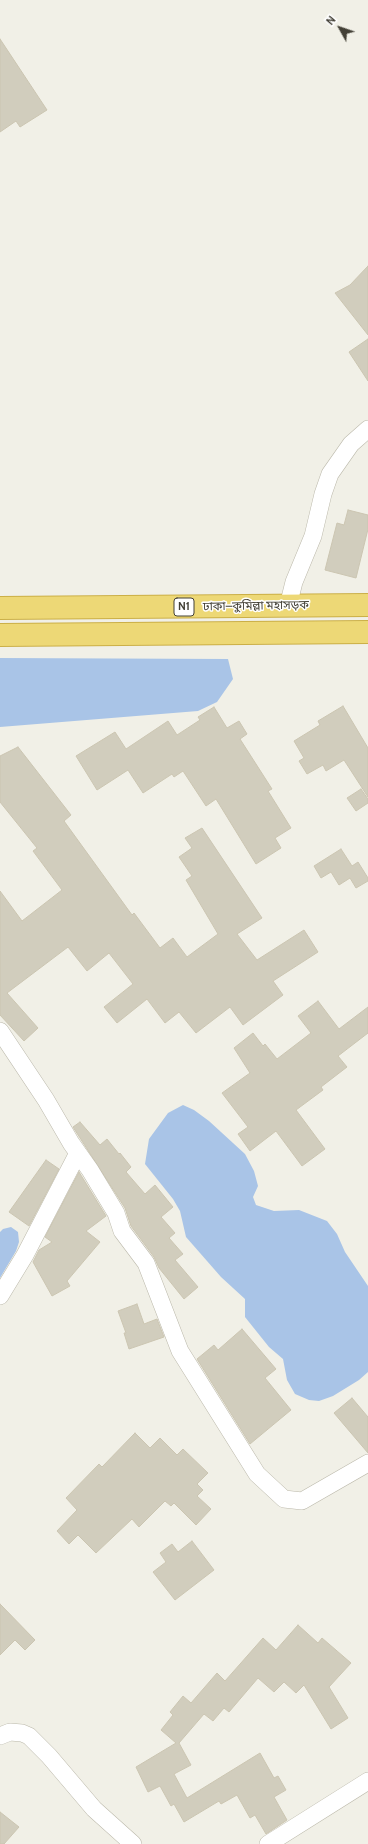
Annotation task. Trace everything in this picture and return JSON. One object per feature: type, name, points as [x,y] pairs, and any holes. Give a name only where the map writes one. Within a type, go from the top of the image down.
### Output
[{"type":"highway","name":"ঢাকা–কুমিল্লা মহাসড়ক","points":[[0,608],[368,605]]},
{"type":"highway","points":[[0,635],[368,632]]},
{"type":"street","points":[[288,606],[294,582],[313,536],[323,494],[330,474],[351,444],[368,429]]},
{"type":"street","points":[[0,1031],[46,1100],[116,1213],[122,1231],[146,1263],[180,1351],[258,1474],[284,1499],[302,1501],[368,1463]]},
{"type":"street","points":[[0,1296],[25,1255],[78,1153]]},
{"type":"street","points":[[0,1736],[10,1732],[22,1733],[29,1736],[49,1756],[94,1809],[133,1844]]},
{"type":"street","points":[[268,1844],[368,1780]]},
{"type":"water","points":[[0,658],[228,659],[233,679],[217,702],[198,711],[0,727]]},
{"type":"water","points":[[183,1105],[194,1110],[209,1121],[245,1154],[254,1171],[258,1186],[253,1197],[256,1205],[274,1211],[299,1210],[327,1221],[337,1234],[345,1252],[368,1286],[368,1372],[359,1380],[333,1396],[319,1401],[309,1400],[295,1394],[287,1380],[283,1359],[269,1347],[245,1317],[245,1299],[221,1277],[186,1237],[180,1211],[173,1199],[145,1164],[149,1139],[168,1113]]},
{"type":"water","points":[[11,1227],[18,1232],[19,1242],[16,1251],[0,1278],[0,1232],[3,1229]]},
{"type":"building","points":[[0,39],[47,110],[20,127],[16,121],[0,132]]},
{"type":"building","points":[[368,266],[368,335],[335,293],[350,285]]},
{"type":"building","points":[[368,339],[368,381],[349,352]]},
{"type":"building","points":[[348,510],[368,515],[368,529],[356,578],[325,570],[337,523],[344,525]]},
{"type":"building","points":[[343,706],[368,748],[368,797],[344,760],[326,771],[323,765],[307,774],[299,761],[304,758],[294,741],[320,725],[318,721]]},
{"type":"building","points":[[214,707],[227,728],[239,721],[247,734],[240,739],[272,789],[268,791],[291,828],[275,838],[281,848],[256,864],[216,799],[206,806],[183,771],[174,777],[172,774],[143,793],[128,770],[97,790],[76,756],[115,732],[126,749],[168,721],[177,735],[200,720],[198,717]]},
{"type":"building","points":[[18,747],[71,815],[64,821],[132,915],[134,913],[160,948],[173,938],[187,957],[218,934],[186,880],[192,876],[179,857],[192,848],[185,838],[202,828],[262,918],[237,934],[257,960],[304,930],[318,952],[273,981],[283,995],[243,1025],[230,1007],[196,1033],[179,1012],[165,1023],[147,999],[117,1023],[104,1007],[133,984],[109,953],[87,971],[68,947],[7,993],[38,1028],[24,1041],[0,1015],[0,891],[22,921],[62,890],[33,851],[37,848],[0,802],[0,756]]},
{"type":"building","points":[[361,789],[368,799],[368,803],[356,811],[347,798]]},
{"type":"building","points":[[341,849],[352,866],[358,862],[368,878],[368,881],[356,888],[350,878],[339,885],[331,872],[321,878],[314,866]]},
{"type":"building","points":[[318,1001],[339,1029],[368,1007],[368,1033],[338,1056],[347,1067],[321,1087],[323,1090],[296,1110],[325,1149],[302,1166],[276,1131],[250,1151],[238,1134],[248,1127],[222,1093],[250,1073],[234,1048],[253,1033],[263,1046],[265,1044],[277,1059],[311,1033],[298,1016]]},
{"type":"building","points":[[80,1122],[100,1145],[107,1139],[119,1154],[120,1153],[131,1167],[126,1172],[145,1194],[155,1185],[173,1207],[161,1217],[175,1233],[169,1238],[183,1254],[175,1260],[198,1287],[184,1299],[159,1268],[154,1257],[131,1226],[125,1208],[73,1127]]},
{"type":"building","points":[[46,1160],[59,1169],[29,1226],[9,1212]]},
{"type":"building","points":[[79,1172],[106,1216],[86,1231],[100,1242],[67,1281],[70,1286],[52,1296],[33,1262],[39,1250],[52,1242],[45,1237]]},
{"type":"building","points":[[137,1304],[144,1324],[157,1319],[164,1337],[129,1349],[124,1333],[126,1333],[118,1311]]},
{"type":"building","points":[[242,1329],[276,1369],[265,1378],[291,1410],[250,1444],[197,1359],[214,1345],[218,1350]]},
{"type":"building","points":[[352,1398],[368,1417],[368,1453],[334,1413]]},
{"type":"building","points":[[135,1433],[150,1448],[160,1438],[177,1455],[183,1449],[208,1473],[197,1484],[203,1490],[197,1496],[211,1509],[196,1525],[174,1503],[171,1506],[165,1501],[139,1527],[132,1519],[96,1553],[78,1535],[69,1544],[57,1531],[77,1510],[66,1498],[99,1464],[102,1467]]},
{"type":"building","points":[[192,1541],[214,1570],[175,1600],[153,1572],[166,1562],[160,1553],[172,1544],[178,1552]]},
{"type":"building","points":[[0,1604],[35,1640],[25,1650],[15,1640],[0,1655]]},
{"type":"building","points":[[298,1625],[318,1643],[322,1638],[351,1663],[329,1687],[348,1718],[331,1729],[304,1685],[296,1693],[284,1682],[274,1692],[258,1678],[229,1712],[224,1708],[213,1721],[204,1714],[179,1743],[191,1765],[174,1774],[187,1798],[260,1753],[274,1778],[278,1776],[286,1790],[274,1797],[287,1820],[266,1834],[255,1815],[250,1818],[237,1795],[221,1804],[219,1801],[184,1822],[174,1804],[171,1806],[160,1786],[148,1792],[136,1767],[176,1743],[161,1730],[173,1715],[170,1712],[183,1696],[191,1703],[217,1673],[225,1681],[263,1638],[276,1650]]},
{"type":"building","points":[[0,1812],[19,1827],[4,1844],[0,1844]]}]
